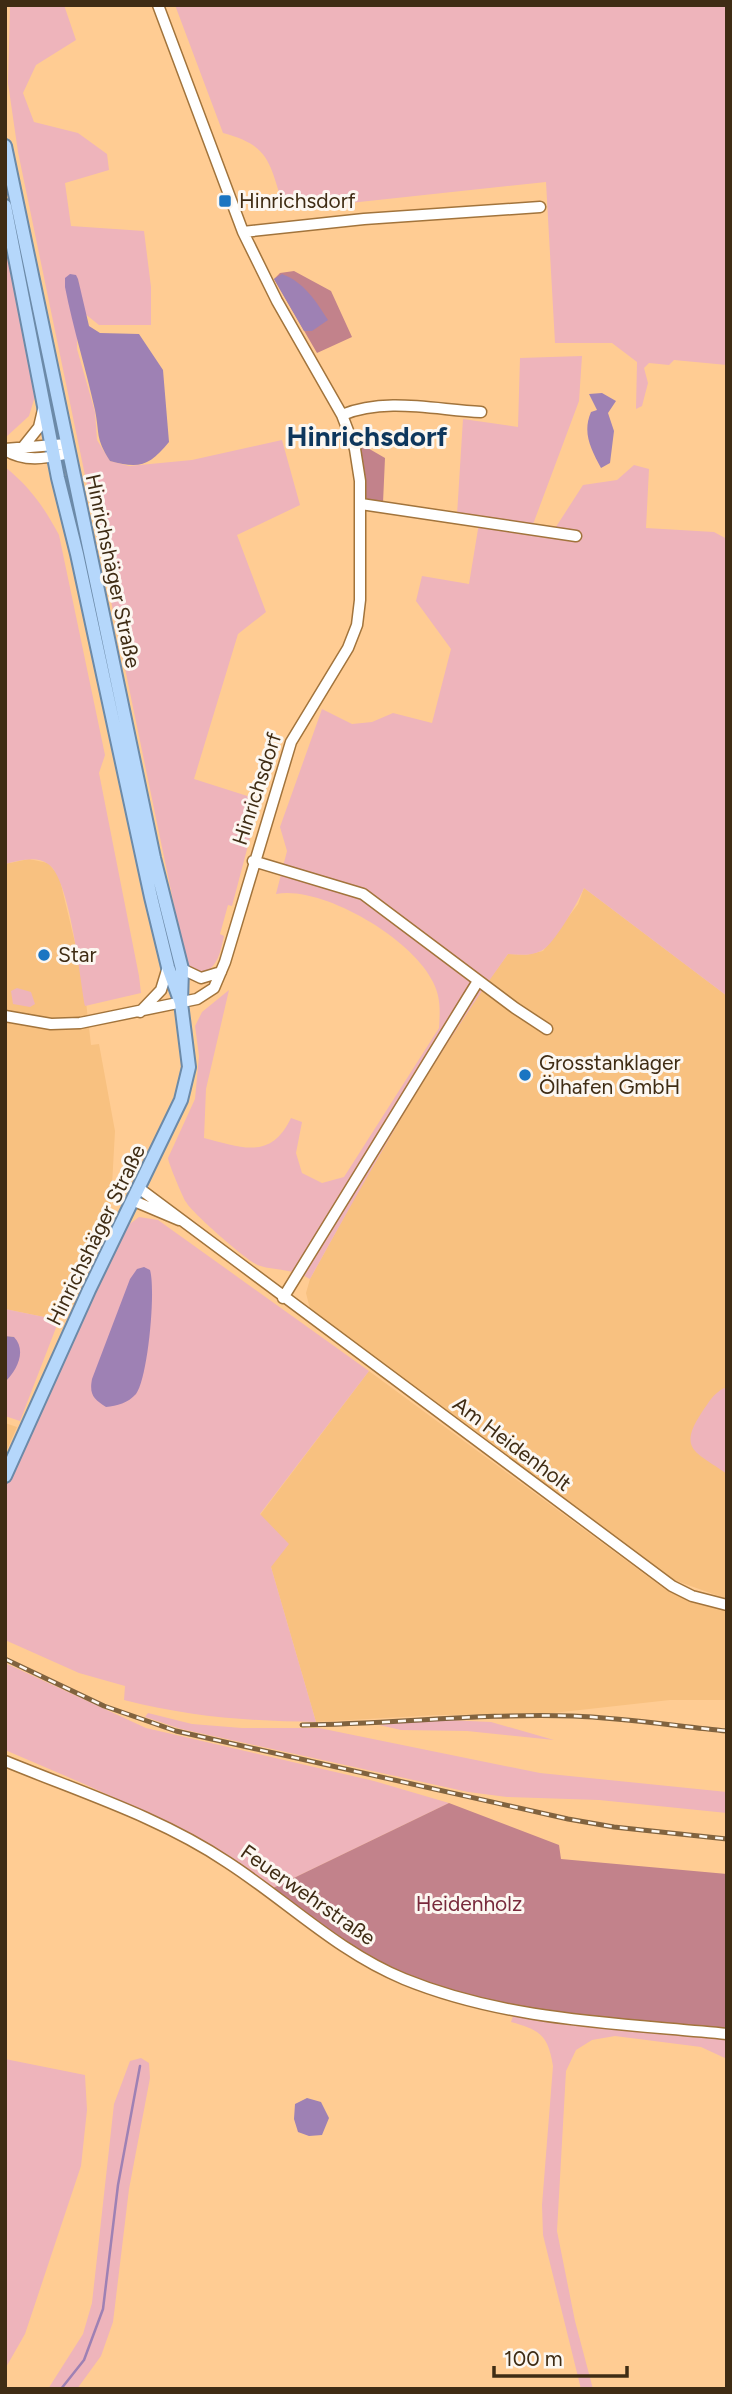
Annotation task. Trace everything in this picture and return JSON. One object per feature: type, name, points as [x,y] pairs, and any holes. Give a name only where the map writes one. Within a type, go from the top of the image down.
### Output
[{"type":"main road","name":"Hinrichshäger Straße","points":[[5,146],[154,858],[182,969],[181,1003],[188,1055],[187,1079],[181,1100],[137,1196],[83,1303],[5,1476]]},
{"type":"main road","name":"Hinrichshäger Straße","points":[[5,206],[52,451],[168,967],[181,1003]]},
{"type":"street","name":"Hinrichsdorf","points":[[5,1016],[66,1024],[181,1003],[205,995],[214,988],[291,743],[348,648],[357,625],[360,600],[359,466],[342,415],[276,300],[243,232],[158,5]]},
{"type":"street","points":[[243,232],[364,219],[540,207]]},
{"type":"street","points":[[342,415],[411,404],[426,409],[481,412]]},
{"type":"street","points":[[23,447],[39,428],[44,406]]},
{"type":"street","points":[[5,450],[23,447],[52,451]]},
{"type":"street","points":[[5,450],[14,456],[32,459],[52,451],[68,449]]},
{"type":"street","points":[[361,504],[576,536]]},
{"type":"street","points":[[253,861],[363,894],[545,1031]]},
{"type":"street","points":[[140,1012],[160,990],[168,967]]},
{"type":"street","points":[[182,969],[201,978],[221,972]]},
{"type":"street","points":[[283,1298],[478,981]]},
{"type":"street","name":"Am Heidenholt","points":[[137,1196],[180,1220],[672,1586],[692,1596],[727,1605]]},
{"type":"street","name":"Feuerwehrstraße","points":[[5,1761],[177,1833],[227,1861],[345,1948],[402,1978],[470,2002],[515,2013],[727,2034]]},
{"type":"shaded area","points":[[10,5],[64,5],[76,40],[36,65],[23,93],[34,122],[78,133],[107,154],[109,170],[65,183],[71,226],[144,231],[151,287],[151,325],[99,325],[84,313],[78,279],[77,349],[95,412],[97,440],[110,461],[129,466],[192,460],[282,440],[300,505],[237,535],[266,612],[238,634],[194,779],[260,800],[232,906],[228,905],[220,934],[224,936],[217,961],[206,972],[192,970],[186,963],[18,152],[8,83]]},
{"type":"shaded area","points":[[175,5],[727,5],[727,365],[674,360],[669,365],[649,363],[644,368],[648,383],[642,406],[636,409],[637,362],[612,343],[555,343],[546,182],[285,210],[272,170],[260,151],[252,144],[223,133]]},
{"type":"shaded area","points":[[5,236],[36,393],[29,416],[5,438]]},
{"type":"shaded area","points":[[70,274],[76,275],[78,279],[89,326],[100,333],[139,334],[163,370],[169,442],[156,456],[143,464],[129,465],[110,461],[102,446],[65,287],[65,278]]},
{"type":"shaded area","points":[[282,274],[303,287],[328,320],[312,331],[304,331],[274,279]]},
{"type":"shaded area","points":[[582,356],[579,401],[532,527],[554,530],[583,485],[617,480],[634,465],[649,469],[646,528],[714,532],[727,539],[727,996],[584,888],[565,922],[546,947],[533,954],[508,954],[454,1033],[404,1114],[310,1279],[259,1265],[229,1244],[190,1207],[168,1158],[195,1099],[199,1056],[195,1026],[202,1012],[229,990],[206,1089],[204,1138],[255,1148],[274,1140],[291,1118],[302,1122],[296,1153],[302,1173],[322,1183],[344,1177],[439,1028],[439,1005],[433,982],[422,966],[387,933],[364,918],[317,898],[295,893],[276,894],[287,851],[280,827],[322,709],[352,724],[372,722],[393,713],[432,723],[451,649],[416,601],[422,576],[469,584],[479,523],[457,515],[463,419],[518,427],[520,358]]},
{"type":"shaded area","points":[[602,393],[616,401],[608,413],[614,431],[610,463],[601,468],[591,447],[587,427],[591,412],[597,410],[589,394]]},
{"type":"shaded area","points":[[5,467],[36,498],[59,535],[105,755],[99,773],[139,976],[141,993],[85,1006],[68,908],[56,873],[48,864],[38,860],[5,864]]},
{"type":"shaded area","points":[[29,859],[48,863],[59,876],[83,976],[91,1045],[99,1044],[115,1131],[110,1222],[74,1304],[65,1309],[59,1320],[5,1309],[5,864]]},
{"type":"shaded area","points":[[584,888],[727,996],[727,1599],[674,1580],[311,1313],[306,1293],[310,1279],[396,1123],[460,1020],[508,954],[526,955],[543,951],[578,904]]},
{"type":"shaded area","points":[[17,988],[31,992],[35,1004],[30,1007],[13,1004],[11,991]]},
{"type":"shaded area","points":[[139,1217],[158,1220],[369,1371],[260,1514],[289,1544],[271,1567],[316,1722],[219,1717],[124,1700],[125,1686],[79,1673],[5,1640],[5,1488],[93,1292],[127,1226]]},
{"type":"shaded area","points":[[144,1267],[150,1270],[152,1296],[144,1371],[136,1394],[118,1405],[106,1407],[93,1396],[92,1379],[130,1279],[137,1269]]},
{"type":"shaded area","points":[[5,1309],[59,1320],[20,1421],[5,1416],[5,1382],[9,1378],[14,1337],[5,1336]]},
{"type":"shaded area","points":[[5,1336],[14,1337],[18,1342],[20,1354],[17,1366],[5,1382]]},
{"type":"shaded area","points":[[369,1371],[666,1590],[688,1601],[727,1611],[727,1700],[670,1700],[544,1714],[437,1715],[316,1722],[271,1567],[260,1515]]},
{"type":"shaded area","points":[[724,1388],[727,1389],[727,1474],[699,1455],[691,1443],[691,1435],[702,1412]]},
{"type":"shaded area","points":[[5,1423],[17,1427],[5,1454]]},
{"type":"shaded area","points":[[5,1663],[146,1728],[374,1781],[449,1803],[271,1889],[176,1828],[109,1795],[5,1750]]},
{"type":"shaded area","points":[[148,1713],[192,1724],[242,1728],[319,1728],[540,1773],[727,1792],[727,1813],[599,1800],[507,1797],[468,1792],[181,1729],[145,1717]]},
{"type":"shaded area","points":[[427,1719],[491,1722],[554,1740],[467,1731],[401,1730],[379,1725]]},
{"type":"shaded area","points":[[513,2016],[727,2038],[727,2059],[701,2047],[615,2036],[592,2040],[576,2050],[566,2071],[557,2231],[575,2321],[593,2389],[581,2389],[543,2235],[542,2205],[553,2066],[551,2056],[541,2035],[511,2022]]},
{"type":"shaded area","points":[[141,2058],[149,2063],[150,2078],[129,2189],[113,2322],[101,2356],[77,2389],[48,2389],[83,2334],[92,2303],[114,2104],[130,2061]]},
{"type":"shaded area","points":[[5,2059],[85,2075],[87,2110],[81,2166],[25,2334],[5,2369]]},
{"type":"shaded area","points":[[307,2098],[321,2102],[329,2118],[322,2135],[309,2136],[298,2132],[294,2119],[295,2104]]},
{"type":"green space","points":[[294,271],[331,291],[352,337],[317,353],[274,279],[280,273]]},
{"type":"green space","points":[[366,447],[385,458],[383,503],[365,499],[360,448]]},
{"type":"green space","name":"Heidenholz","points":[[449,1803],[559,1845],[561,1859],[727,1874],[727,2030],[561,2015],[479,2001],[439,1989],[367,1955],[271,1889]]},
{"type":"waterway","points":[[61,2389],[84,2360],[103,2309],[118,2185],[140,2066]]},
{"type":"railway","points":[[5,1659],[104,1706],[176,1731],[568,1819],[614,1827],[727,1839]]},
{"type":"railway","points":[[302,1725],[539,1715],[611,1718],[727,1731]]},
{"type":"place","name":"Hinrichsdorf","points":[[225,201]]},
{"type":"place","name":"Star","points":[[44,955]]},
{"type":"place","name":"Grosstanklager Ölhafen GmbH","points":[[525,1075]]},
{"type":"district","name":"Hinrichsdorf","points":[[367,436]]}]
